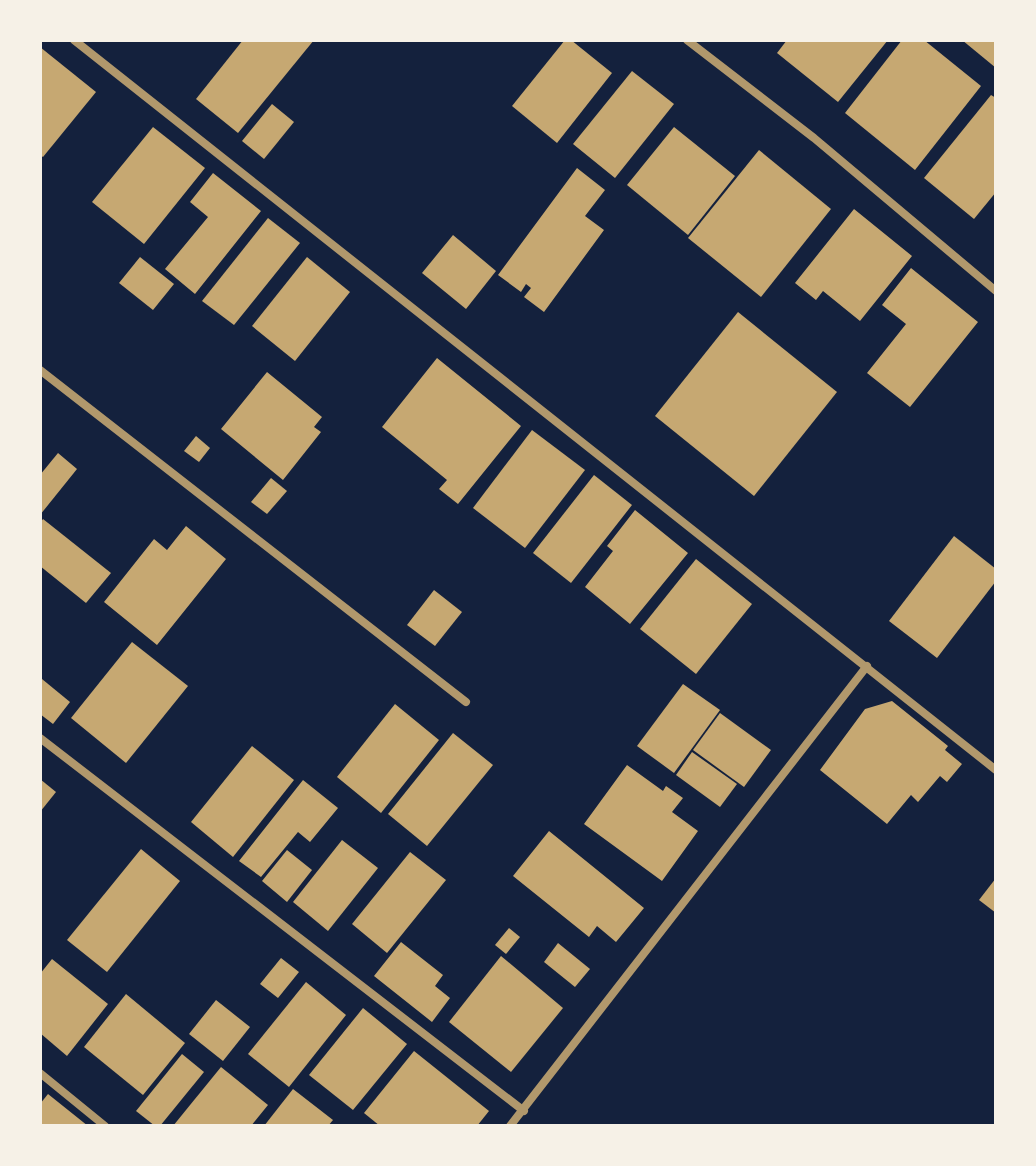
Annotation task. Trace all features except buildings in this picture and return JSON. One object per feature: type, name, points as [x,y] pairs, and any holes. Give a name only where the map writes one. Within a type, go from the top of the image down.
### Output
[{"type":"street","points":[[74,40],[996,770]]},
{"type":"street","points":[[687,40],[814,138],[996,291]]},
{"type":"street","points":[[40,370],[466,702]]},
{"type":"street","points":[[510,1126],[867,666]]},
{"type":"street","points":[[40,738],[524,1111]]},
{"type":"street","points":[[40,1073],[105,1126]]}]
